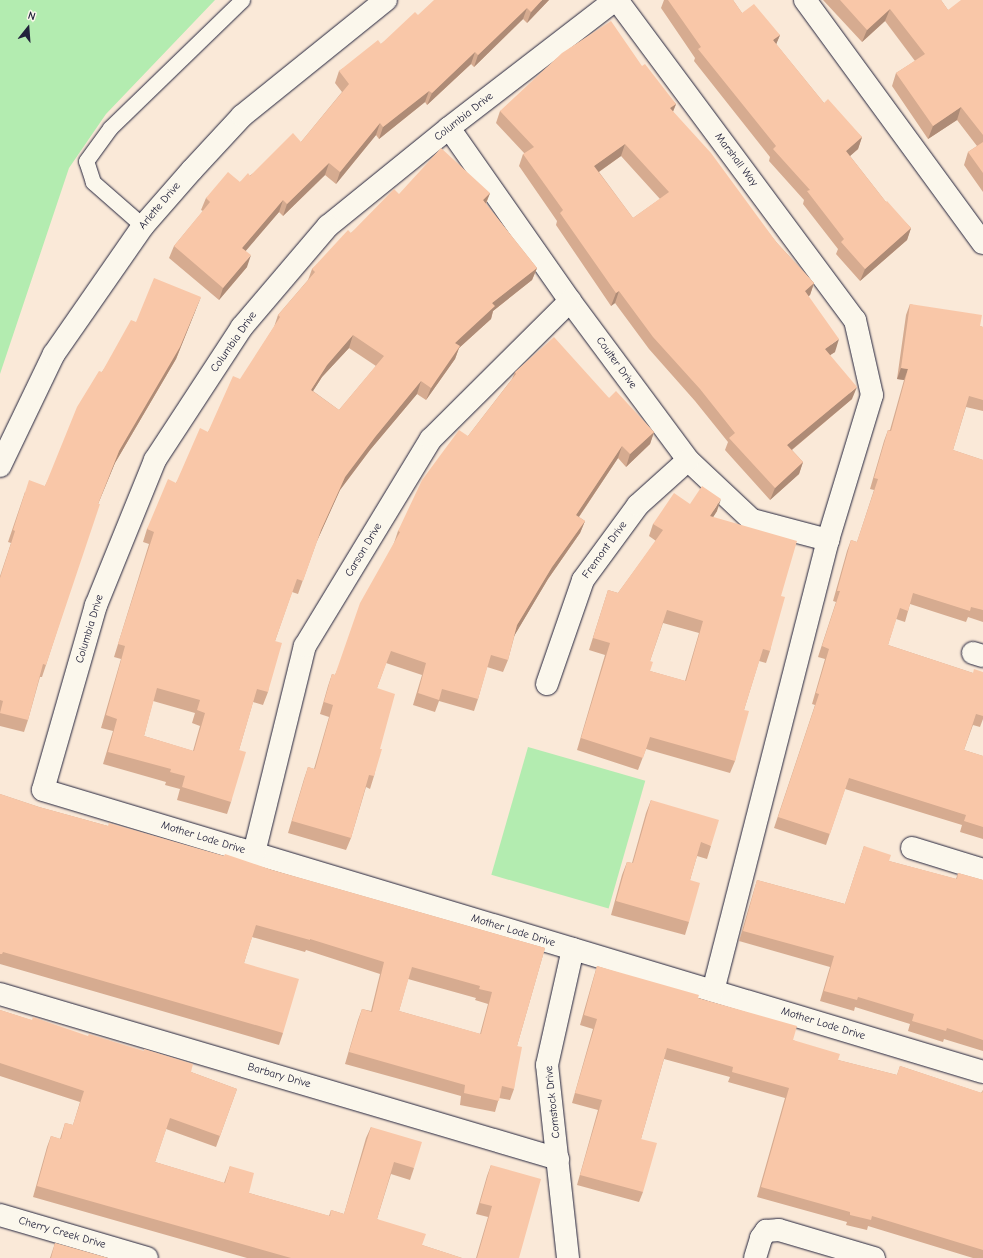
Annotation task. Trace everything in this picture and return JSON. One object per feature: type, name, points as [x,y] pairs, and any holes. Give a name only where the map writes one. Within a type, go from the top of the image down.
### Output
[{"type":"street","name":"Arlette Drive","points":[[0,466],[54,354],[143,226],[242,116],[386,0]]},
{"type":"street","name":"Columbia Drive","points":[[43,790],[96,605],[155,460],[242,327],[328,226],[449,128],[616,0]]},
{"type":"street","name":"Marshall Way","points":[[616,0],[855,320],[872,396],[828,540]]},
{"type":"street","points":[[804,0],[983,243]]},
{"type":"street","name":"Coulter Drive","points":[[449,128],[570,301],[688,460],[752,520],[828,540]]},
{"type":"street","name":"Carson Drive","points":[[254,853],[305,646],[431,439],[570,301]]},
{"type":"street","name":"Fremont Drive","points":[[547,684],[583,580],[638,505],[688,460]]},
{"type":"street","points":[[713,991],[828,540]]},
{"type":"street","name":"Mother Lode Drive","points":[[43,790],[983,1072]]},
{"type":"street","points":[[912,848],[983,870]]},
{"type":"street","name":"Comstock Drive","points":[[568,1258],[547,1065],[573,949]]},
{"type":"street","name":"Barbary Drive","points":[[0,994],[558,1158]]},
{"type":"street","name":"Cherry Creek Drive","points":[[0,1215],[147,1258]]},
{"type":"street","points":[[755,1258],[761,1238],[766,1231],[779,1230],[874,1258]]},
{"type":"lane","points":[[143,226],[93,182],[86,161],[110,128],[242,0]]},
{"type":"green space","points":[[0,0],[215,0],[106,114],[69,168],[0,374]]},
{"type":"green space","points":[[528,747],[645,781],[609,908],[491,875]]},
{"type":"building","points":[[434,0],[542,0],[531,12],[527,8],[478,55],[475,52],[432,93],[429,91],[383,127],[380,123],[340,172],[329,163],[287,204],[283,200],[242,248],[251,255],[223,288],[174,246],[210,202],[206,198],[228,172],[240,182],[248,173],[250,176],[293,133],[301,142],[349,84],[339,71],[378,40],[381,44],[415,12],[418,15]]},
{"type":"building","points":[[668,0],[733,0],[742,13],[754,4],[780,35],[773,40],[824,103],[828,99],[862,137],[846,151],[886,202],[887,201],[911,228],[865,269],[841,242],[844,239],[807,191],[810,190],[773,149],[776,146],[698,49],[701,47]]},
{"type":"building","points":[[840,0],[941,0],[948,10],[961,0],[983,0],[983,135],[961,107],[933,126],[896,73],[925,54],[890,9],[867,30]]},
{"type":"building","points":[[611,21],[642,66],[645,64],[676,104],[670,108],[711,153],[777,243],[814,283],[805,291],[839,339],[825,349],[857,387],[787,445],[803,462],[775,488],[729,438],[735,433],[700,389],[653,337],[619,291],[616,293],[560,213],[563,210],[523,154],[534,147],[500,111],[562,53]],"holes":[[[625,144],[669,192],[633,218],[594,166]]]},
{"type":"building","points":[[983,142],[983,173],[968,152]]},
{"type":"building","points":[[441,148],[490,193],[483,200],[537,268],[492,303],[495,306],[455,343],[460,346],[431,388],[421,381],[375,437],[345,477],[321,530],[303,581],[297,579],[275,641],[282,643],[268,692],[257,689],[239,750],[246,752],[231,802],[182,787],[185,776],[170,772],[171,769],[108,752],[117,719],[106,715],[125,646],[118,644],[154,532],[147,529],[168,479],[176,483],[200,428],[208,432],[233,376],[240,379],[280,317],[278,315],[315,272],[312,269],[348,230],[351,233],[394,189],[399,194]],"holes":[[[353,335],[384,356],[339,410],[311,390],[327,365]],[[157,688],[200,700],[197,710],[205,713],[194,751],[144,736]]]},
{"type":"building","points":[[154,278],[201,297],[180,347],[119,451],[98,504],[100,504],[46,665],[43,664],[28,720],[0,713],[3,701],[0,700],[0,578],[29,480],[45,486],[77,407],[99,371],[102,372],[131,320],[136,322]]},
{"type":"building","points":[[910,304],[982,315],[980,326],[983,327],[983,400],[969,396],[953,450],[983,460],[983,610],[971,607],[970,611],[913,593],[908,611],[900,608],[888,645],[973,673],[974,669],[983,672],[983,716],[976,714],[964,750],[983,756],[983,827],[964,821],[966,815],[849,778],[830,834],[778,817],[819,694],[816,693],[829,649],[822,646],[840,591],[837,591],[851,540],[857,542],[878,479],[874,478],[888,430],[891,431],[908,369],[901,368]]},
{"type":"building","points":[[554,337],[609,398],[616,391],[654,432],[630,454],[622,446],[576,515],[585,521],[552,567],[517,625],[508,660],[491,655],[478,699],[442,689],[439,700],[418,693],[426,663],[391,651],[377,688],[395,694],[374,776],[369,775],[351,838],[292,821],[308,767],[315,769],[333,705],[324,702],[332,674],[335,675],[360,603],[400,532],[398,531],[422,480],[459,430],[468,436],[516,374],[515,372]]},
{"type":"building","points":[[702,486],[721,499],[710,516],[797,541],[781,596],[785,597],[770,651],[763,649],[744,710],[749,711],[735,761],[650,737],[643,758],[581,738],[610,643],[593,638],[608,590],[618,593],[663,530],[653,524],[674,493],[690,504]],"holes":[[[667,610],[703,621],[686,681],[650,671],[653,662],[650,661]]]},
{"type":"building","points":[[0,794],[39,807],[108,826],[109,823],[224,856],[225,854],[272,870],[545,948],[517,1046],[522,1047],[514,1089],[502,1086],[499,1101],[464,1093],[465,1085],[349,1052],[362,1009],[372,1012],[384,962],[310,939],[256,925],[244,963],[299,979],[283,1033],[3,952],[0,954]],"holes":[[[412,967],[480,986],[479,989],[492,992],[481,1034],[399,1011]]]},
{"type":"building","points":[[651,800],[719,820],[711,846],[701,842],[690,880],[700,883],[689,922],[616,901],[627,862],[633,863]]},
{"type":"building","points":[[864,846],[891,855],[889,861],[957,879],[958,873],[983,880],[983,1040],[947,1028],[946,1031],[912,1021],[914,1014],[858,997],[857,1000],[824,991],[834,956],[743,931],[757,880],[845,904]]},
{"type":"building","points":[[597,966],[699,995],[698,998],[797,1026],[793,1040],[840,1054],[838,1060],[897,1075],[900,1066],[982,1093],[983,1090],[983,1250],[872,1216],[871,1220],[850,1215],[850,1212],[761,1187],[789,1088],[732,1072],[733,1067],[667,1048],[641,1139],[657,1143],[643,1192],[580,1175],[602,1100],[575,1093],[597,1019],[584,1015]]},
{"type":"building","points":[[0,1010],[32,1020],[33,1017],[88,1036],[89,1034],[193,1064],[191,1072],[237,1089],[220,1136],[170,1118],[155,1162],[225,1183],[230,1166],[254,1173],[249,1193],[330,1216],[331,1210],[344,1214],[371,1127],[422,1142],[414,1168],[394,1162],[377,1219],[426,1234],[422,1245],[462,1258],[291,1258],[37,1186],[51,1136],[61,1139],[65,1123],[73,1125],[84,1091],[0,1063]]},
{"type":"building","points":[[491,1165],[541,1179],[519,1258],[477,1258],[492,1206],[480,1203]]},
{"type":"building","points":[[55,1243],[108,1258],[51,1258]]}]
